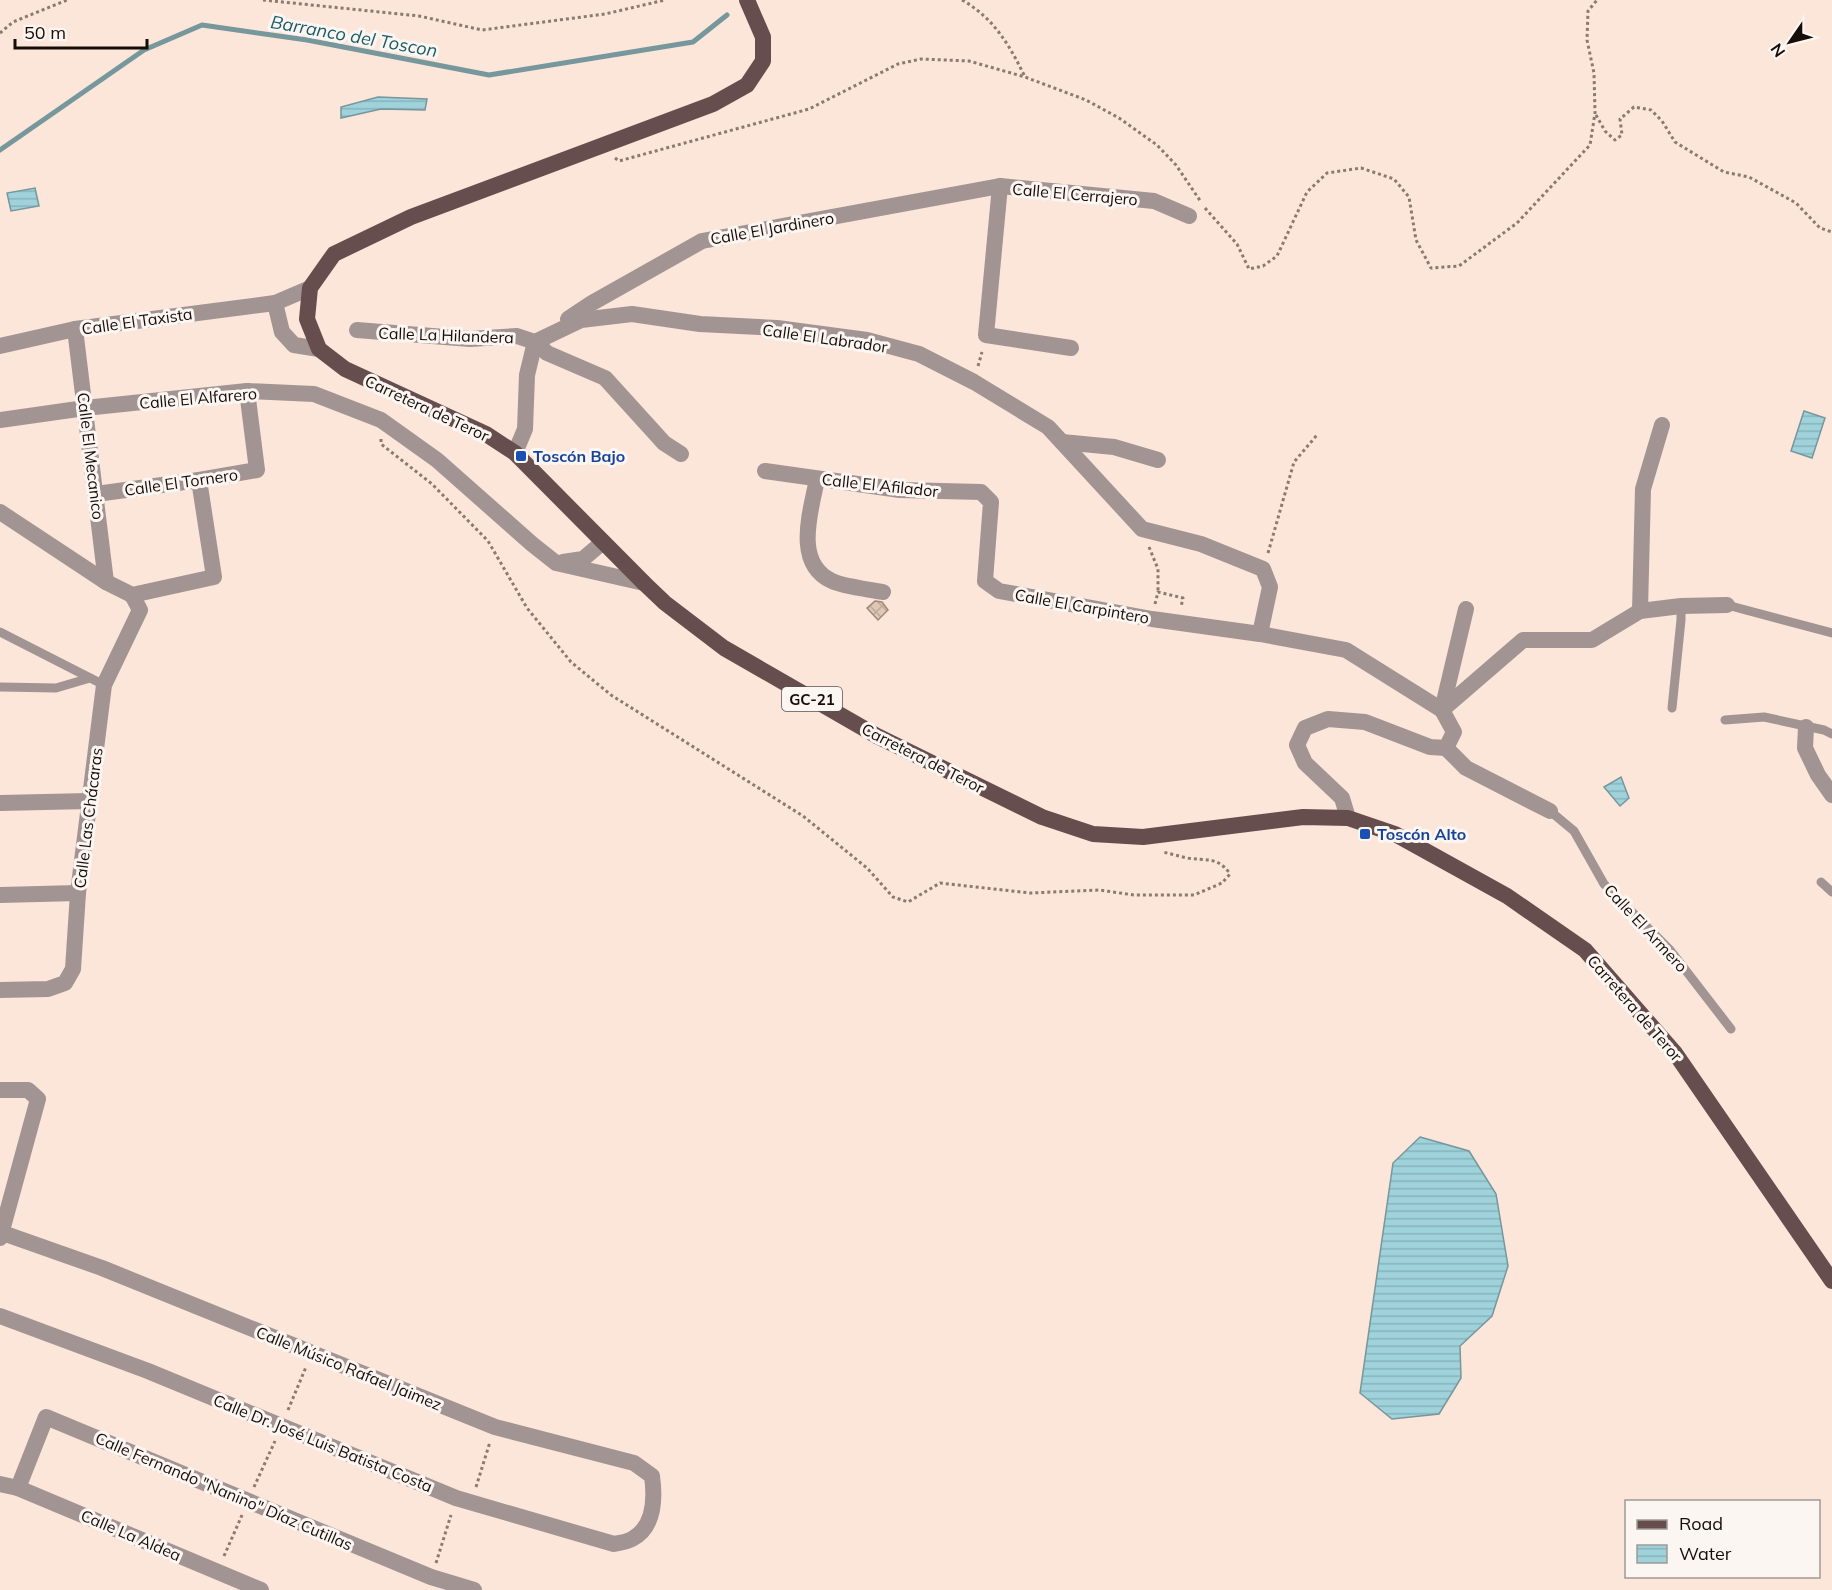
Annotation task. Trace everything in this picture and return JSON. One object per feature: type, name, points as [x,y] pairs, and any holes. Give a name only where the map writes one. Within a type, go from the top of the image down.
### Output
[{"type":"main road","points":[[319,349],[307,319],[310,288],[334,254],[411,217],[713,104],[747,85],[763,61],[763,37],[747,0]]},
{"type":"main road","name":"Carretera de Teror","points":[[319,349],[345,369],[486,434],[515,453],[665,603],[724,648],[877,736],[1042,817],[1093,834],[1143,837],[1303,817],[1348,818],[1395,834],[1507,896],[1585,950],[1675,1053],[1832,1281]]},
{"type":"street","name":"Calle El Cerrajero","points":[[986,335],[1000,186],[1154,201],[1189,216]]},
{"type":"street","name":"Calle El Jardinero","points":[[535,342],[592,303],[702,241],[1000,186]]},
{"type":"street","name":"Calle El Taxista","points":[[0,346],[75,329],[275,303],[310,288]]},
{"type":"street","points":[[275,303],[282,332],[294,345],[319,349]]},
{"type":"street","name":"Calle El Labrador","points":[[535,342],[581,320],[632,314],[700,324],[777,328],[867,340],[920,354],[974,382],[1048,427],[1142,529]]},
{"type":"street","name":"Calle El Mecanico","points":[[75,329],[106,582]]},
{"type":"street","name":"Calle La Hilandera","points":[[357,330],[470,339],[516,336],[535,342]]},
{"type":"street","points":[[986,335],[1071,348]]},
{"type":"street","points":[[515,453],[525,429],[527,375],[535,342],[547,353],[605,378],[664,443],[681,454]]},
{"type":"street","name":"Calle El Alfarero","points":[[0,420],[86,408],[247,391],[314,394],[381,420],[437,460],[556,563],[644,583]]},
{"type":"street","name":"Calle El Tornero","points":[[96,494],[257,470],[247,391]]},
{"type":"street","points":[[1640,611],[1643,489],[1662,426]]},
{"type":"street","points":[[1062,442],[1114,447],[1158,460]]},
{"type":"street","name":"Calle El Afilador","points":[[765,471],[900,490],[981,492],[991,502]]},
{"type":"street","points":[[817,479],[806,542],[814,567],[832,581],[882,592]]},
{"type":"street","points":[[0,512],[106,582],[132,595],[214,577],[199,480]]},
{"type":"street","name":"Calle El Carpintero","points":[[991,502],[985,581],[999,591],[1170,622],[1260,634]]},
{"type":"street","points":[[1142,529],[1202,544],[1263,569],[1270,588],[1260,634],[1346,650],[1442,710],[1454,732],[1446,748],[1430,747],[1365,722],[1328,719],[1305,728],[1297,745],[1305,763],[1342,798],[1348,818]]},
{"type":"street","points":[[556,563],[583,559],[603,542]]},
{"type":"street","name":"Calle Las Chácaras","points":[[0,990],[48,989],[65,983],[73,969],[78,893],[89,801],[97,682],[140,610],[132,595]]},
{"type":"street","points":[[1442,710],[1523,640],[1592,640],[1640,611],[1681,606],[1727,605]]},
{"type":"street","points":[[1442,710],[1466,609]]},
{"type":"street","points":[[1806,727],[1805,748],[1818,776],[1832,795]]},
{"type":"street","name":"Calle El Armero","points":[[1446,748],[1466,768],[1550,811]]},
{"type":"street","points":[[0,803],[89,801]]},
{"type":"street","points":[[0,895],[78,893]]},
{"type":"street","points":[[0,1090],[28,1090],[38,1099],[1,1234]]},
{"type":"street","name":"Calle Músico Rafael Jaimez","points":[[1,1234],[102,1268],[495,1427],[634,1463],[651,1476],[655,1496],[648,1526]]},
{"type":"street","name":"Calle Dr. José Luis Batista Costa","points":[[0,1316],[148,1371],[464,1500],[614,1544],[632,1539],[648,1526]]},
{"type":"street","name":"Calle Fernando \"Nanino\" Díaz Cutillas","points":[[18,1488],[46,1417],[431,1577],[474,1590]]},
{"type":"street","name":"Calle La Aldea","points":[[0,1484],[18,1488],[261,1590]]},
{"type":"lane","points":[[1727,605],[1832,633]]},
{"type":"lane","points":[[1672,708],[1681,606]]},
{"type":"lane","points":[[0,632],[97,682]]},
{"type":"lane","points":[[0,687],[56,688],[97,682]]},
{"type":"lane","points":[[1725,720],[1764,717],[1824,730],[1832,734]]},
{"type":"lane","name":"Calle El Armero","points":[[1550,811],[1574,831],[1604,884],[1670,950],[1731,1029]]},
{"type":"lane","points":[[1821,882],[1832,892]]},
{"type":"path","points":[[0,33],[13,22],[67,0]]},
{"type":"path","points":[[263,0],[419,16],[482,30],[605,14],[665,0]]},
{"type":"path","points":[[962,0],[985,15],[1009,45],[1025,77]]},
{"type":"path","points":[[598,147],[619,161],[809,109],[898,64],[921,59],[969,61],[1025,77],[1086,100],[1119,118],[1157,145],[1176,165],[1202,204],[1237,244],[1249,269],[1263,266],[1277,256],[1307,192],[1327,173],[1361,168],[1394,179],[1409,197],[1416,240],[1431,268],[1459,266],[1517,222],[1590,145],[1595,114],[1594,73],[1587,40],[1588,10],[1597,0]]},
{"type":"path","points":[[1595,114],[1605,131],[1615,140],[1622,135],[1620,118],[1634,107],[1651,110],[1662,121],[1675,142],[1724,172],[1749,177],[1796,203],[1820,228],[1832,232]]},
{"type":"path","points":[[974,382],[986,335]]},
{"type":"path","points":[[381,420],[381,444],[432,484],[488,541],[527,608],[571,662],[611,695],[803,816],[867,868],[893,897],[908,903],[940,883],[1030,894],[1099,890],[1134,895],[1194,895],[1222,883],[1230,874],[1224,866],[1211,860],[1188,858],[1158,851],[1143,837]]},
{"type":"path","points":[[1263,569],[1294,462],[1317,435]]},
{"type":"path","points":[[1142,529],[1158,569],[1158,592]]},
{"type":"path","points":[[218,1572],[282,1426],[311,1353]]},
{"type":"path","points":[[431,1577],[495,1427]]},
{"type":"water","points":[[378,97],[427,99],[425,110],[381,109],[341,118],[341,107]]},
{"type":"water","points":[[35,188],[39,206],[11,211],[7,193]]},
{"type":"water","points":[[1804,411],[1825,418],[1812,458],[1791,451]]},
{"type":"water","points":[[1621,777],[1629,798],[1620,806],[1604,787]]},
{"type":"water","points":[[1420,1137],[1469,1151],[1496,1194],[1508,1266],[1492,1316],[1460,1346],[1461,1378],[1439,1414],[1392,1419],[1360,1393],[1393,1163]]},
{"type":"building","points":[[875,601],[882,602],[888,610],[878,620],[867,608]]},
{"type":"waterway","name":"Barranco del Toscon","points":[[0,150],[144,50],[202,25],[307,40],[489,75],[693,42],[727,15]]},
{"type":"place","name":"Toscón Bajo","points":[[521,456]]},
{"type":"place","name":"Toscón Alto","points":[[1365,834]]}]
